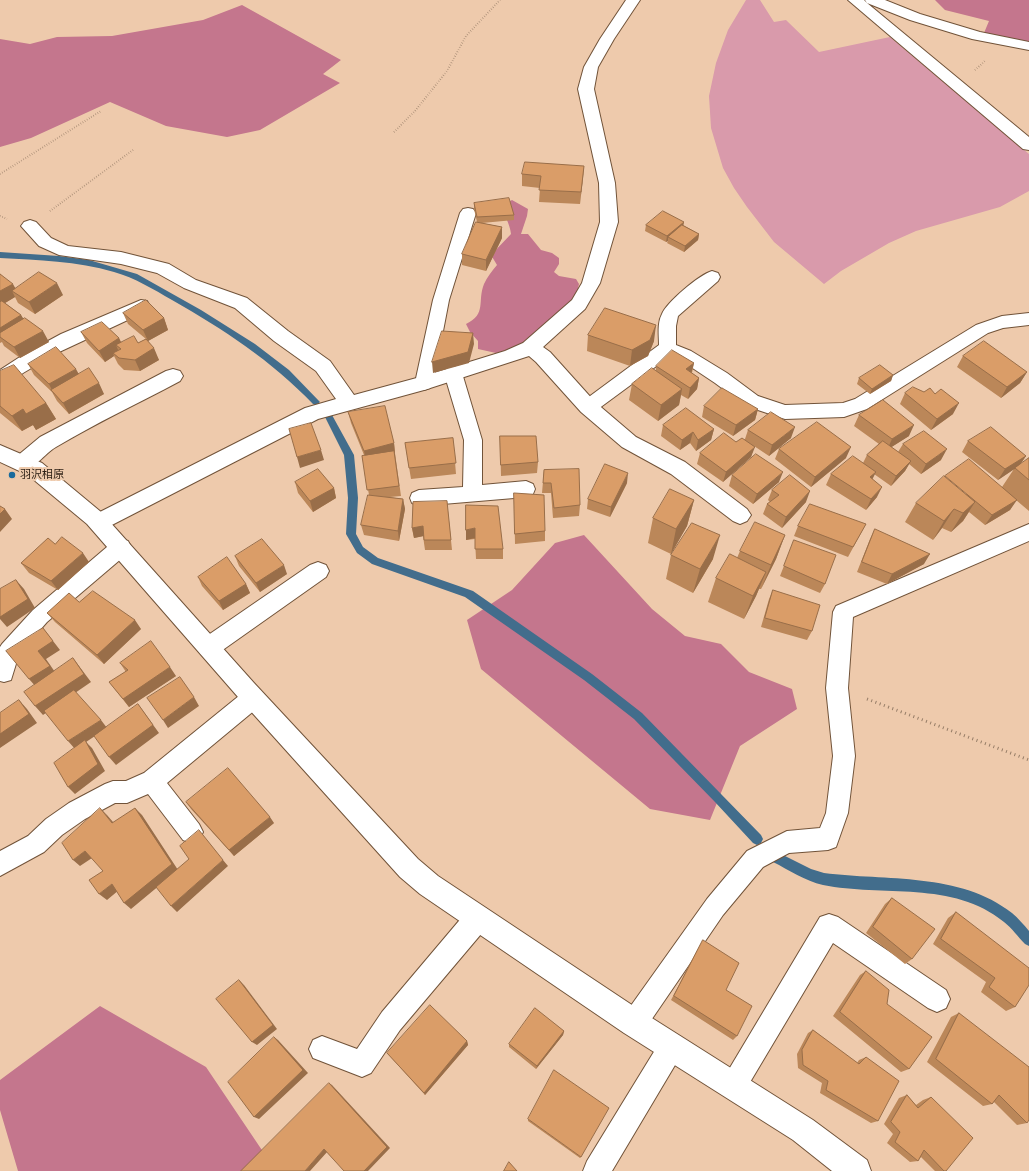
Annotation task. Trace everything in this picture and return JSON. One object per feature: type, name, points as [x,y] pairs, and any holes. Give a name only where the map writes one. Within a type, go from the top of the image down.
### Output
[{"type":"street","points":[[99,522],[312,413],[424,383],[512,356],[530,348],[579,304],[593,275],[609,222],[608,183],[586,89],[590,67],[633,0]]},
{"type":"street","points":[[855,0],[1029,144]]},
{"type":"street","points":[[872,0],[915,17],[977,36],[1029,46]]},
{"type":"street","points":[[30,226],[46,242],[65,251],[121,258],[163,268],[190,284],[241,303],[280,336],[323,366],[349,403]]},
{"type":"street","points":[[0,380],[21,364],[62,341],[141,306]]},
{"type":"street","points":[[530,348],[544,358],[588,407],[629,442],[678,468],[740,516]]},
{"type":"street","points":[[23,463],[47,442],[173,376]]},
{"type":"street","points":[[0,453],[35,469],[99,522],[253,698],[409,868],[429,885],[634,1024],[672,1046],[804,1130],[843,1167]]},
{"type":"street","points":[[209,647],[318,571]]},
{"type":"lane","points":[[424,383],[441,300],[468,213]]},
{"type":"lane","points":[[668,348],[670,314],[692,293],[712,277]]},
{"type":"lane","points":[[668,348],[685,355],[721,378],[752,401],[785,412],[844,410],[861,404],[982,329],[1002,322],[1029,319]]},
{"type":"lane","points":[[588,407],[668,348]]},
{"type":"lane","points":[[453,373],[473,440],[472,494]]},
{"type":"lane","points":[[419,498],[526,489]]},
{"type":"lane","points":[[634,1024],[715,907],[755,859],[787,842],[828,838],[837,813],[844,756],[837,688],[843,612],[1029,532]]},
{"type":"lane","points":[[4,672],[9,650],[40,616],[121,547]]},
{"type":"lane","points":[[0,864],[36,844],[54,827],[77,811],[113,792],[127,792],[152,781],[253,698]]},
{"type":"lane","points":[[152,781],[191,832]]},
{"type":"lane","points":[[322,1049],[362,1064],[391,1021],[478,918]]},
{"type":"lane","points":[[734,1085],[830,926],[937,999]]},
{"type":"lane","points":[[596,1171],[672,1046]]},
{"type":"path","points":[[394,132],[415,111],[447,71],[466,36],[500,0]]},
{"type":"path","points":[[958,84],[1006,42]]},
{"type":"path","points":[[0,174],[101,111]]},
{"type":"path","points":[[30,226],[132,150]]},
{"type":"path","points":[[837,688],[1029,760]]},
{"type":"shaded area","points":[[746,0],[760,0],[774,22],[786,20],[819,52],[890,37],[1029,154],[1029,191],[1000,207],[916,231],[889,243],[841,271],[824,284],[774,242],[747,207],[723,168],[711,128],[709,96],[716,63],[728,30]]},
{"type":"shaded area","points":[[935,0],[1029,0],[1029,43],[984,33],[989,21],[945,10]]},
{"type":"shaded area","points":[[242,5],[341,60],[323,74],[340,83],[260,130],[227,137],[166,126],[110,102],[31,138],[0,147],[0,39],[30,44],[57,37],[112,36],[203,20]]},
{"type":"shaded area","points":[[512,200],[528,209],[521,234],[528,234],[541,250],[552,253],[559,258],[559,264],[554,272],[559,276],[576,279],[579,284],[575,301],[530,341],[508,352],[496,353],[478,349],[478,341],[470,332],[466,324],[477,316],[484,284],[488,276],[497,265],[491,255],[511,234],[503,205]]},
{"type":"shaded area","points":[[584,535],[652,609],[685,636],[721,644],[749,672],[792,689],[797,709],[740,746],[710,820],[650,809],[481,669],[467,620],[512,590],[555,543]]},
{"type":"shaded area","points":[[100,1006],[206,1067],[276,1171],[18,1171],[0,1110],[0,1080]]},
{"type":"building","points":[[525,162],[584,166],[581,192],[539,190],[541,176],[522,174]]},
{"type":"building","points":[[509,198],[514,215],[477,217],[474,203]]},
{"type":"building","points":[[663,211],[684,222],[667,236],[646,225]]},
{"type":"building","points":[[476,222],[502,227],[486,260],[462,254]]},
{"type":"building","points":[[682,225],[699,234],[685,246],[668,237]]},
{"type":"building","points":[[39,272],[57,283],[29,302],[12,291]]},
{"type":"building","points":[[0,274],[13,284],[0,291]]},
{"type":"building","points":[[146,300],[164,318],[143,330],[123,313]]},
{"type":"building","points":[[2,301],[21,315],[0,328],[0,302]]},
{"type":"building","points":[[605,308],[656,325],[650,340],[632,350],[588,335]]},
{"type":"building","points":[[25,318],[43,331],[14,347],[0,337],[0,333]]},
{"type":"building","points":[[102,322],[119,338],[99,351],[81,332]]},
{"type":"building","points":[[442,331],[473,333],[468,352],[432,362]]},
{"type":"building","points":[[134,336],[138,343],[146,339],[154,348],[135,360],[119,358],[113,353],[121,349],[116,345]]},
{"type":"building","points":[[984,341],[1027,372],[1007,387],[963,356]]},
{"type":"building","points":[[56,347],[76,369],[49,384],[28,364]]},
{"type":"building","points":[[672,350],[694,363],[686,369],[699,378],[690,388],[656,366]]},
{"type":"building","points":[[14,365],[46,403],[26,414],[23,409],[12,416],[0,406],[0,371]]},
{"type":"building","points":[[880,365],[893,375],[872,389],[859,378]]},
{"type":"building","points":[[89,368],[99,383],[63,403],[51,390]]},
{"type":"building","points":[[652,368],[682,389],[661,405],[632,384]]},
{"type":"building","points":[[913,387],[924,392],[930,388],[935,394],[941,389],[959,403],[937,419],[905,393]]},
{"type":"building","points":[[722,388],[758,409],[736,425],[704,406]]},
{"type":"building","points":[[883,400],[914,425],[892,439],[859,415]]},
{"type":"building","points":[[385,406],[394,443],[364,451],[348,412]]},
{"type":"building","points":[[686,408],[714,429],[698,440],[693,432],[682,440],[663,425]]},
{"type":"building","points":[[771,412],[795,427],[772,445],[748,430]]},
{"type":"building","points":[[817,422],[851,447],[815,477],[779,449]]},
{"type":"building","points":[[311,423],[321,450],[297,457],[289,429]]},
{"type":"building","points":[[991,427],[1026,456],[1005,469],[968,441]]},
{"type":"building","points":[[924,431],[947,449],[926,464],[903,444]]},
{"type":"building","points":[[724,433],[736,442],[742,438],[755,447],[726,472],[700,453]]},
{"type":"building","points":[[500,436],[536,436],[538,462],[501,465]]},
{"type":"building","points":[[453,438],[456,463],[409,468],[405,443]]},
{"type":"building","points":[[883,441],[911,461],[896,476],[867,455]]},
{"type":"building","points":[[394,451],[399,486],[367,490],[362,456]]},
{"type":"building","points":[[756,454],[783,472],[757,494],[732,475]]},
{"type":"building","points":[[853,456],[876,472],[870,477],[882,487],[871,499],[831,474]]},
{"type":"building","points":[[1029,458],[1029,480],[1015,468]]},
{"type":"building","points":[[969,459],[1017,500],[992,515],[945,476]]},
{"type":"building","points":[[605,464],[628,473],[611,507],[588,499]]},
{"type":"building","points":[[318,469],[334,488],[310,501],[295,482]]},
{"type":"building","points":[[579,469],[580,505],[554,508],[551,483],[543,483],[544,470]]},
{"type":"building","points":[[790,475],[810,491],[786,517],[767,504],[779,495],[772,490]]},
{"type":"building","points":[[944,476],[975,502],[963,513],[954,509],[944,521],[916,503]]},
{"type":"building","points":[[670,489],[694,500],[676,529],[653,518]]},
{"type":"building","points":[[514,493],[544,495],[545,531],[515,534]]},
{"type":"building","points":[[368,495],[403,499],[398,531],[361,525]]},
{"type":"building","points":[[447,501],[451,540],[424,540],[423,526],[412,528],[413,502]]},
{"type":"building","points":[[810,504],[866,524],[853,547],[798,526]]},
{"type":"building","points":[[466,505],[498,506],[503,549],[475,549],[475,528],[466,530]]},
{"type":"building","points":[[0,506],[5,509],[0,514]]},
{"type":"building","points":[[755,522],[785,535],[771,565],[740,551]]},
{"type":"building","points":[[692,523],[720,535],[700,569],[671,555]]},
{"type":"building","points":[[875,529],[930,554],[892,574],[862,562]]},
{"type":"building","points":[[62,537],[83,553],[51,581],[21,563],[48,538],[55,544]]},
{"type":"building","points":[[262,539],[284,565],[256,583],[235,556]]},
{"type":"building","points":[[794,540],[836,555],[825,584],[784,566]]},
{"type":"building","points":[[730,554],[766,572],[753,596],[716,578]]},
{"type":"building","points":[[227,557],[246,584],[219,601],[198,577]]},
{"type":"building","points":[[16,580],[28,599],[0,617],[0,589]]},
{"type":"building","points":[[773,590],[820,605],[812,631],[765,618]]},
{"type":"building","points":[[93,591],[135,620],[97,655],[47,613],[69,593],[79,602]]},
{"type":"building","points":[[43,628],[53,641],[38,651],[50,666],[29,679],[6,651]]},
{"type":"building","points":[[151,641],[170,667],[123,699],[109,682],[128,670],[120,663]]},
{"type":"building","points":[[73,658],[84,674],[35,706],[24,692]]},
{"type":"building","points":[[180,677],[194,697],[163,720],[147,698]]},
{"type":"building","points":[[74,690],[101,720],[68,741],[44,711]]},
{"type":"building","points":[[19,700],[29,714],[0,734],[0,713]]},
{"type":"building","points":[[138,704],[153,725],[109,757],[94,736]]},
{"type":"building","points":[[85,740],[98,764],[68,787],[54,763]]},
{"type":"building","points":[[228,768],[270,817],[229,850],[186,802]]},
{"type":"building","points":[[100,808],[112,823],[135,808],[172,864],[124,903],[112,884],[99,894],[89,880],[103,871],[85,851],[73,860],[62,843]]},
{"type":"building","points":[[199,830],[223,860],[171,906],[156,887],[189,859],[180,846]]},
{"type":"building","points":[[892,898],[935,929],[912,959],[873,927]]},
{"type":"building","points":[[956,912],[1029,968],[1029,985],[1015,1007],[989,987],[995,978],[941,939]]},
{"type":"building","points":[[703,940],[739,963],[726,990],[752,1006],[737,1036],[674,996]]},
{"type":"building","points":[[866,971],[889,990],[887,1004],[932,1037],[909,1069],[840,1012]]},
{"type":"building","points":[[239,980],[273,1025],[252,1042],[216,999]]},
{"type":"building","points":[[430,1005],[467,1041],[424,1093],[387,1053]]},
{"type":"building","points":[[535,1008],[564,1031],[537,1066],[509,1044]]},
{"type":"building","points":[[959,1013],[1029,1067],[1029,1120],[1027,1123],[999,1095],[992,1104],[936,1059]]},
{"type":"building","points":[[813,1030],[859,1064],[866,1057],[899,1081],[878,1121],[826,1090],[828,1081],[803,1065],[802,1050]]},
{"type":"building","points":[[274,1037],[303,1070],[254,1117],[228,1082]]},
{"type":"building","points":[[554,1070],[609,1108],[581,1157],[528,1119]]},
{"type":"building","points":[[329,1083],[387,1147],[364,1171],[344,1171],[324,1149],[305,1171],[241,1171]]},
{"type":"building","points":[[907,1095],[918,1108],[931,1097],[973,1138],[946,1171],[944,1171],[924,1150],[918,1161],[895,1142],[900,1132],[891,1122]]},
{"type":"building","points":[[509,1162],[517,1171],[504,1171]]},
{"type":"waterway","points":[[0,255],[59,259],[89,263],[118,270],[134,276],[198,312],[252,346],[286,372],[316,402]]},
{"type":"waterway","points":[[329,417],[349,455],[353,498],[351,534],[360,550],[375,561],[469,594],[588,677],[638,716],[757,839]]},
{"type":"waterway","points":[[777,858],[807,873],[824,879],[852,883],[935,888],[961,894],[986,903],[1009,918],[1029,940]]},
{"type":"place","name":"羽沢相原","points":[[12,475]]}]
